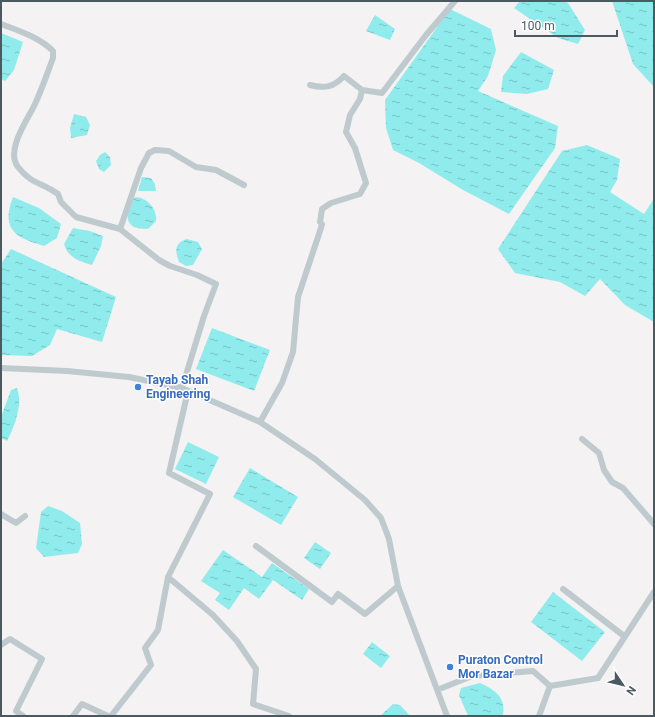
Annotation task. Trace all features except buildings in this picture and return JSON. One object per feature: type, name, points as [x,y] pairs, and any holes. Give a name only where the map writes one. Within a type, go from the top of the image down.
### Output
[{"type":"street","points":[[310,85],[322,88],[336,85],[344,76],[362,90],[380,93],[455,1]]},
{"type":"street","points":[[1,24],[25,33],[48,46],[53,51],[53,58],[35,105],[18,135],[14,160],[16,165],[32,181],[58,194],[61,202],[76,217],[120,229],[159,260],[170,266],[197,275],[216,284],[204,316],[185,389],[169,473],[210,494],[168,577],[158,630],[145,648],[151,665],[110,716],[82,704],[73,716]]},
{"type":"street","points":[[260,422],[282,383],[293,352],[298,297],[321,228],[320,222],[322,209],[331,203],[360,194],[366,183],[355,148],[346,132],[350,115],[360,99],[362,90]]},
{"type":"street","points":[[120,229],[141,168],[149,153],[155,150],[169,151],[196,167],[216,170],[244,185]]},
{"type":"street","points":[[1,368],[67,371],[129,377],[185,389],[260,422],[316,458],[365,500],[381,518],[389,539],[398,586],[411,626],[447,716]]},
{"type":"street","points":[[582,439],[599,453],[604,470],[612,482],[623,488],[654,524]]},
{"type":"street","points":[[1,514],[16,523],[25,516]]},
{"type":"street","points":[[256,546],[332,602],[338,594],[365,614],[398,586]]},
{"type":"street","points":[[168,577],[213,615],[237,641],[256,669],[252,704],[289,716]]},
{"type":"street","points":[[563,589],[624,636]]},
{"type":"street","points":[[550,686],[598,678],[654,592]]},
{"type":"street","points":[[1,646],[10,639],[42,659],[14,714],[23,716]]},
{"type":"street","points":[[437,690],[472,676],[533,671],[550,686]]},
{"type":"street","points":[[539,716],[550,686]]},
{"type":"water","points":[[520,1],[564,1],[568,3],[585,30],[578,44],[558,38],[514,8]]},
{"type":"water","points":[[612,1],[654,1],[654,87],[633,64]]},
{"type":"water","points":[[450,9],[491,29],[496,50],[488,76],[478,91],[558,126],[555,148],[509,214],[463,190],[419,163],[393,150],[386,128],[385,100]]},
{"type":"water","points":[[375,15],[395,29],[390,40],[366,31]]},
{"type":"water","points":[[1,33],[23,42],[14,70],[5,81],[1,79]]},
{"type":"water","points":[[521,52],[554,70],[548,89],[527,94],[501,92],[503,76]]},
{"type":"water","points":[[74,114],[86,117],[90,125],[87,135],[71,138],[70,128]]},
{"type":"water","points":[[587,145],[620,159],[617,180],[610,192],[644,214],[653,200],[654,202],[654,322],[625,305],[600,279],[585,296],[560,282],[515,273],[498,249],[562,151]]},
{"type":"water","points":[[105,152],[110,157],[111,165],[104,172],[99,169],[96,161],[100,155]]},
{"type":"water","points":[[142,177],[151,178],[155,184],[156,191],[138,191]]},
{"type":"water","points":[[13,197],[39,208],[61,224],[57,238],[44,246],[19,236],[10,225],[9,209]]},
{"type":"water","points":[[135,197],[144,199],[151,205],[155,213],[156,221],[148,229],[134,227],[129,222],[129,208]]},
{"type":"water","points":[[73,228],[90,231],[103,236],[101,246],[92,265],[71,256],[68,253],[64,244]]},
{"type":"water","points":[[187,239],[198,242],[202,249],[193,265],[186,266],[179,262],[176,251],[178,245]]},
{"type":"water","points":[[11,249],[116,297],[102,342],[57,329],[50,345],[32,356],[1,355],[1,264]]},
{"type":"water","points":[[212,328],[270,350],[254,391],[196,369]]},
{"type":"water","points":[[17,388],[19,395],[19,408],[7,441],[1,438],[1,417],[11,390]]},
{"type":"water","points":[[188,442],[219,457],[206,484],[175,469]]},
{"type":"water","points":[[250,468],[298,497],[281,525],[233,497]]},
{"type":"water","points":[[48,506],[62,511],[80,523],[82,544],[78,553],[44,557],[36,548],[41,512]]},
{"type":"water","points":[[315,542],[331,553],[320,569],[304,558]]},
{"type":"water","points":[[223,550],[262,577],[272,563],[309,589],[302,600],[273,580],[259,599],[244,588],[229,610],[215,600],[220,593],[201,581]]},
{"type":"water","points":[[553,592],[605,632],[582,661],[531,622]]},
{"type":"water","points":[[372,642],[390,656],[381,668],[363,654]]},
{"type":"water","points":[[480,683],[495,691],[501,699],[503,703],[503,715],[468,716],[459,695],[461,688]]},
{"type":"water","points":[[393,704],[400,705],[410,716],[380,716]]},
{"type":"place","name":"Tayab Shah Engineering","points":[[138,387]]},
{"type":"place","name":"Puraton Control Mor Bazar","points":[[450,667]]}]
